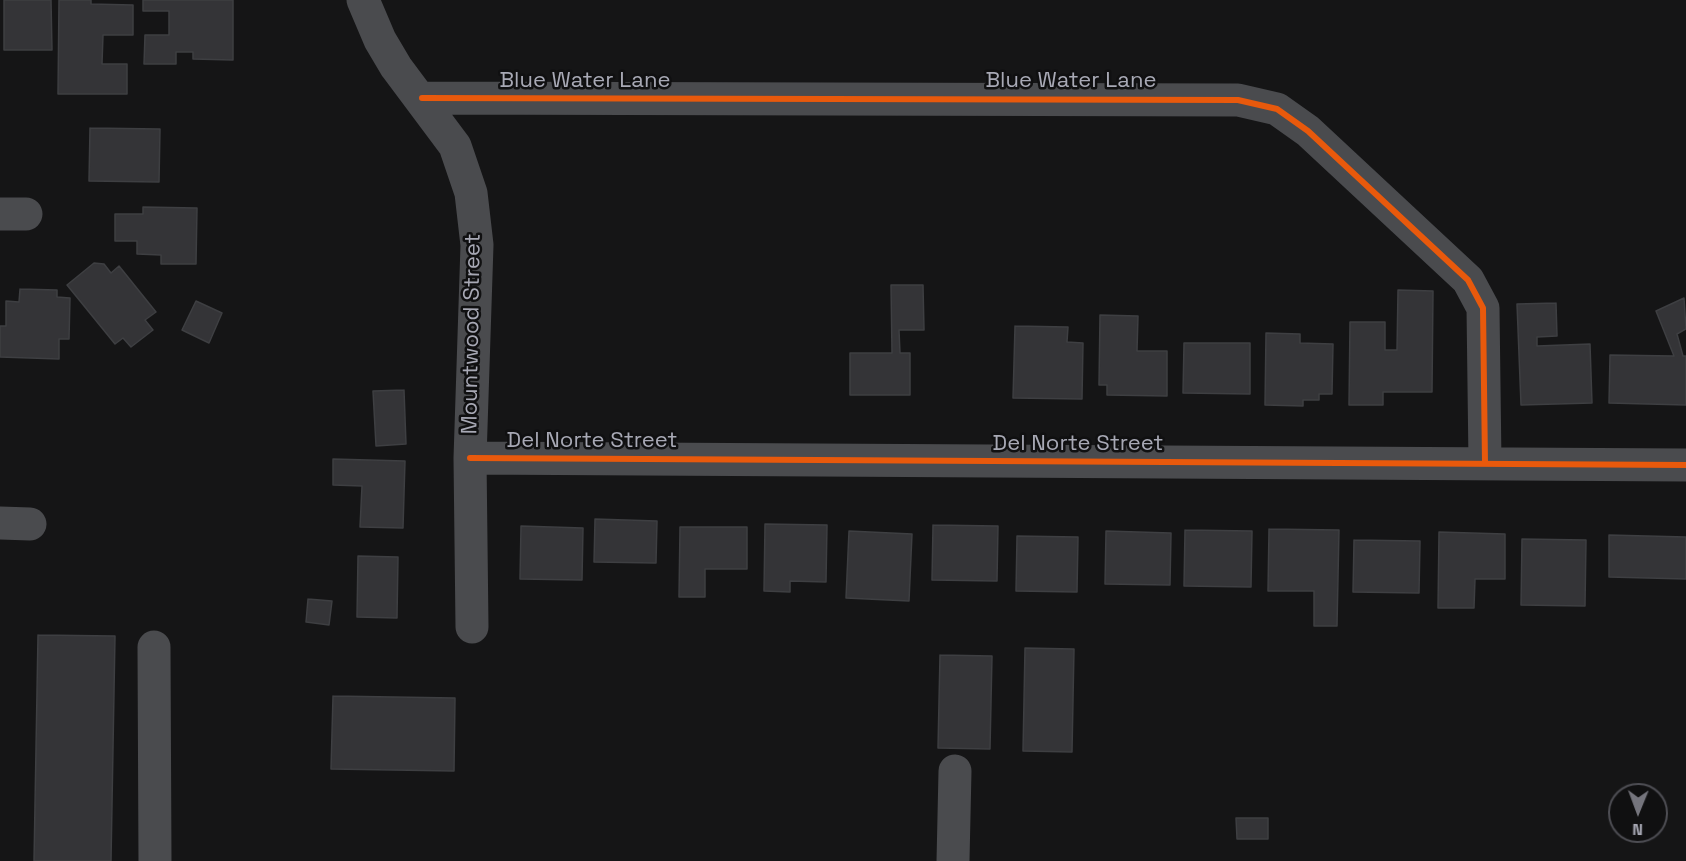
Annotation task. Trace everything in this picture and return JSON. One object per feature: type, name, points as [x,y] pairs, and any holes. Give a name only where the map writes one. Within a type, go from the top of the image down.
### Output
[{"type":"street","name":"Mountwood Street","points":[[363,0],[380,40],[396,67],[422,98],[455,146],[471,193],[477,244],[470,458],[472,627]]},
{"type":"street","name":"Blue Water Lane","points":[[422,98],[1238,100],[1277,109],[1308,131],[1468,280],[1483,308],[1485,463]]},
{"type":"street","name":"Del Norte Street","points":[[470,458],[1686,465]]},
{"type":"street","points":[[154,647],[154,861]]},
{"type":"street","points":[[953,861],[955,771]]},
{"type":"building","points":[[4,0],[51,0],[52,50],[4,50]]},
{"type":"building","points":[[59,0],[91,0],[91,4],[133,5],[133,35],[103,35],[102,64],[127,64],[127,94],[58,94]]},
{"type":"building","points":[[143,0],[233,0],[233,60],[193,59],[193,52],[176,52],[176,64],[144,64],[145,35],[169,35],[169,11],[143,11]]},
{"type":"building","points":[[90,128],[160,129],[159,182],[89,181]]},
{"type":"building","points":[[143,207],[197,208],[196,264],[161,264],[161,255],[137,254],[137,241],[115,241],[115,214],[143,214]]},
{"type":"building","points":[[94,263],[104,264],[111,273],[119,266],[156,312],[145,320],[153,330],[131,347],[123,338],[115,344],[67,285]]},
{"type":"building","points":[[891,285],[923,285],[924,330],[899,330],[900,353],[910,353],[910,395],[850,395],[850,353],[892,353]]},
{"type":"building","points":[[20,289],[57,290],[57,297],[70,298],[69,339],[59,339],[59,359],[0,357],[0,326],[6,326],[6,301],[19,302]]},
{"type":"building","points":[[1398,290],[1433,291],[1432,392],[1383,392],[1383,405],[1349,405],[1350,322],[1385,322],[1385,350],[1397,350]]},
{"type":"building","points":[[1684,298],[1686,329],[1677,334],[1683,356],[1686,356],[1686,405],[1609,403],[1610,355],[1674,356],[1656,311]]},
{"type":"building","points":[[196,301],[222,313],[209,343],[182,330]]},
{"type":"building","points":[[1556,303],[1557,336],[1537,337],[1537,346],[1590,344],[1592,403],[1521,405],[1517,304]]},
{"type":"building","points":[[1100,315],[1138,316],[1137,351],[1167,351],[1167,396],[1107,395],[1107,385],[1099,385]]},
{"type":"building","points":[[1015,326],[1068,327],[1067,342],[1083,343],[1082,399],[1013,398]]},
{"type":"building","points":[[1266,333],[1300,334],[1300,343],[1333,344],[1332,394],[1319,394],[1319,400],[1303,400],[1303,406],[1265,405]]},
{"type":"building","points":[[1184,343],[1250,343],[1250,394],[1183,393]]},
{"type":"building","points":[[404,390],[406,444],[376,446],[373,391]]},
{"type":"building","points":[[333,459],[405,461],[403,528],[360,527],[362,486],[333,485]]},
{"type":"building","points":[[595,519],[657,521],[656,563],[594,562]]},
{"type":"building","points":[[765,524],[827,525],[826,582],[790,581],[790,592],[764,591]]},
{"type":"building","points":[[933,525],[998,526],[997,581],[932,580]]},
{"type":"building","points":[[521,526],[583,528],[582,580],[520,579]]},
{"type":"building","points":[[680,527],[747,527],[747,569],[705,569],[705,597],[679,597]]},
{"type":"building","points":[[1269,529],[1339,530],[1337,626],[1314,626],[1314,591],[1268,591]]},
{"type":"building","points":[[1185,530],[1252,531],[1251,587],[1184,586]]},
{"type":"building","points":[[849,531],[912,534],[909,601],[846,598]]},
{"type":"building","points":[[1106,531],[1171,533],[1170,585],[1105,584]]},
{"type":"building","points":[[1439,532],[1505,534],[1505,579],[1475,579],[1474,608],[1438,608]]},
{"type":"building","points":[[1609,535],[1686,537],[1686,579],[1609,577]]},
{"type":"building","points":[[1017,536],[1078,537],[1077,592],[1016,591]]},
{"type":"building","points":[[1522,539],[1586,540],[1585,606],[1521,605]]},
{"type":"building","points":[[1354,540],[1420,541],[1419,593],[1353,592]]},
{"type":"building","points":[[358,556],[398,557],[397,618],[357,617]]},
{"type":"building","points":[[308,599],[332,601],[329,625],[306,622]]},
{"type":"building","points":[[38,635],[115,636],[111,861],[34,861]]},
{"type":"building","points":[[1025,648],[1074,649],[1072,752],[1023,751]]},
{"type":"building","points":[[940,655],[992,656],[990,749],[938,748]]},
{"type":"building","points":[[333,696],[455,698],[454,771],[331,769]]},
{"type":"building","points":[[1236,818],[1268,818],[1268,839],[1237,839]]},
{"type":"cycle path","points":[[422,98],[1238,100],[1277,109],[1308,131],[1468,280],[1483,308],[1485,463]]},
{"type":"cycle path","points":[[470,458],[1686,465]]}]
